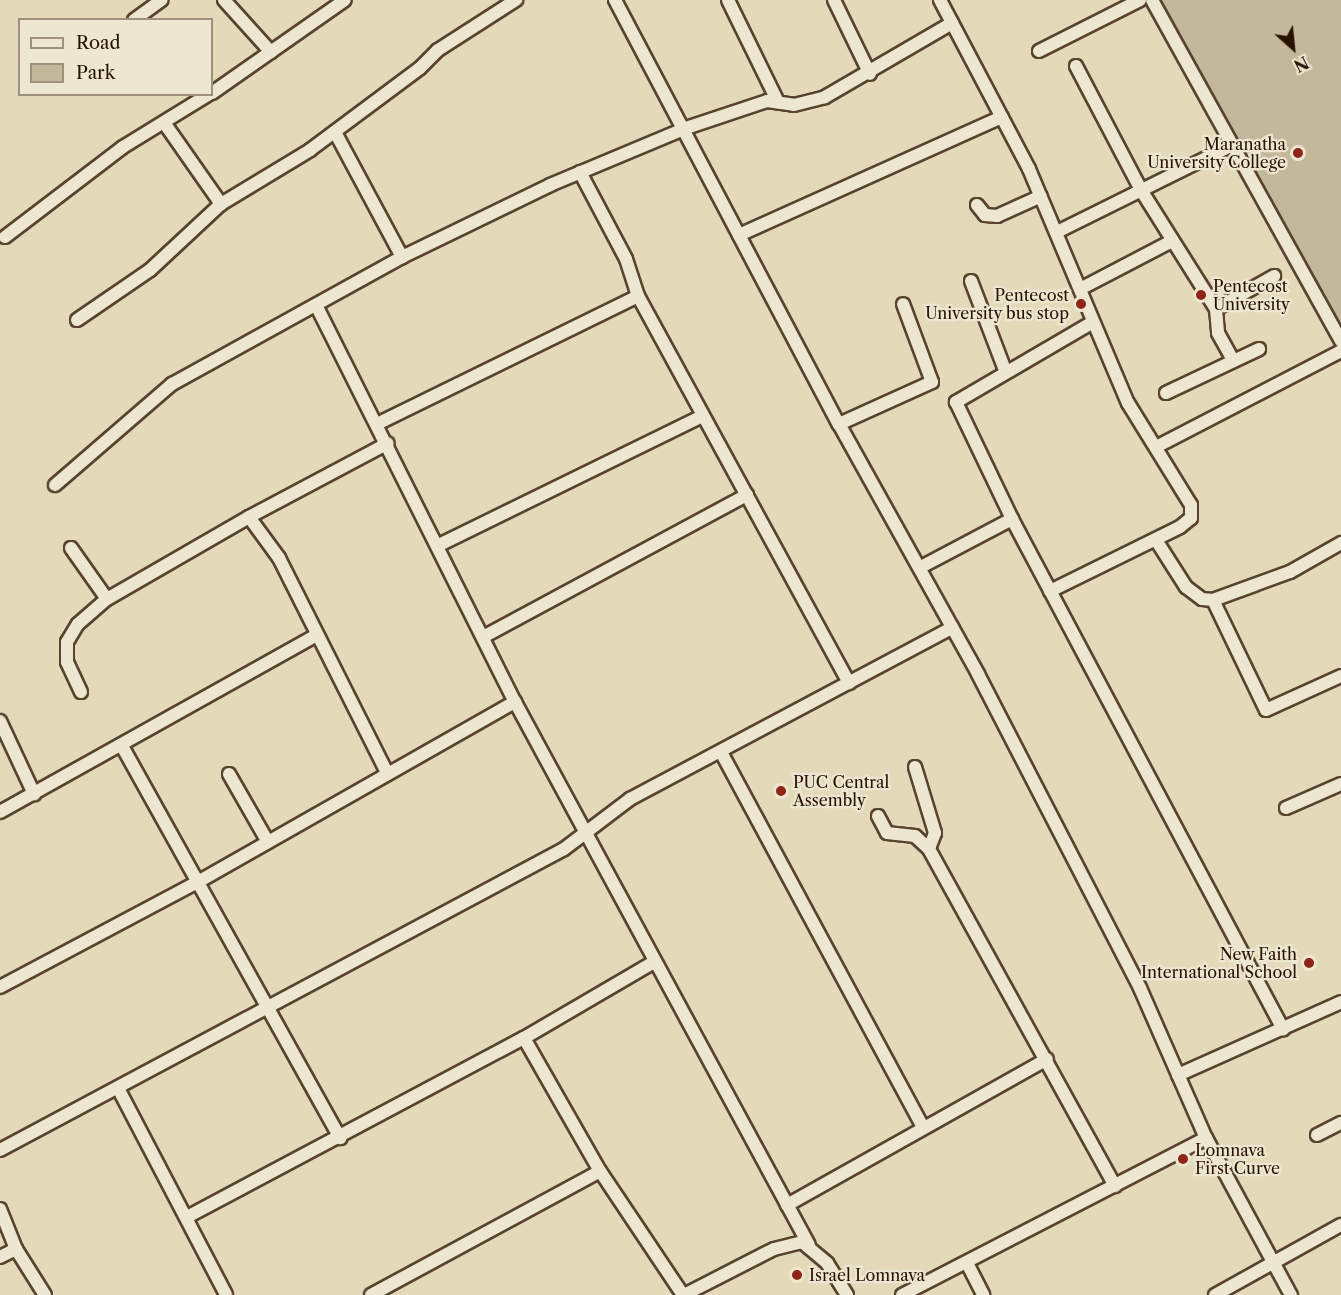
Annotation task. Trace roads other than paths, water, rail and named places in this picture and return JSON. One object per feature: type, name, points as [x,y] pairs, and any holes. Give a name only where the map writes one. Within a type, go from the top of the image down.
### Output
[{"type":"street","points":[[137,18],[162,0]]},
{"type":"street","points":[[224,0],[271,52]]},
{"type":"street","points":[[213,92],[345,0]]},
{"type":"street","points":[[77,320],[150,270],[221,204],[335,132],[420,68],[438,50],[516,0]]},
{"type":"street","points":[[615,0],[686,128],[739,236],[839,424],[921,567],[1119,946],[1206,1138],[1291,1295]]},
{"type":"street","points":[[728,0],[778,102]]},
{"type":"street","points":[[834,0],[870,74]]},
{"type":"street","points":[[940,0],[1041,196],[1093,322],[1102,335],[1128,403],[1191,505],[1192,513],[1186,523],[1050,591]]},
{"type":"street","points":[[1039,51],[1140,0]]},
{"type":"street","points":[[1152,0],[1341,341]]},
{"type":"street","points":[[55,485],[172,384],[402,257],[580,172],[686,128],[745,107],[778,102],[794,105],[825,97],[870,74],[952,23]]},
{"type":"street","points":[[1076,66],[1141,190],[1215,309],[1218,333],[1233,360]]},
{"type":"street","points":[[5,237],[123,147],[165,124],[207,96]]},
{"type":"street","points":[[739,236],[1002,117]]},
{"type":"street","points":[[165,124],[221,204]]},
{"type":"street","points":[[335,132],[402,257]]},
{"type":"street","points":[[1057,232],[1232,145]]},
{"type":"street","points":[[580,172],[626,259],[638,296],[849,683]]},
{"type":"street","points":[[977,205],[989,217],[1041,196]]},
{"type":"street","points":[[1080,289],[1172,241]]},
{"type":"street","points":[[1215,309],[1274,276]]},
{"type":"street","points":[[972,281],[1005,370]]},
{"type":"street","points":[[378,423],[638,296]]},
{"type":"street","points":[[839,424],[932,382],[903,304]]},
{"type":"street","points":[[316,305],[378,423],[515,702],[585,835],[809,1245],[827,1263],[847,1295]]},
{"type":"street","points":[[1093,322],[1005,370],[956,402],[1012,519],[1283,1029]]},
{"type":"street","points":[[1166,393],[1259,349]]},
{"type":"street","points":[[1156,447],[1341,351]]},
{"type":"street","points":[[439,545],[702,416]]},
{"type":"street","points":[[81,692],[67,662],[66,642],[78,624],[107,598],[249,517],[388,443]]},
{"type":"street","points":[[483,637],[747,495]]},
{"type":"street","points":[[249,517],[279,558],[387,773]]},
{"type":"street","points":[[921,567],[1012,519]]},
{"type":"street","points":[[1156,540],[1186,587],[1202,599],[1213,600],[1290,572],[1341,543]]},
{"type":"street","points":[[71,548],[107,598]]},
{"type":"street","points":[[1213,600],[1266,710],[1341,676]]},
{"type":"street","points":[[0,1150],[268,1008],[585,835],[630,799],[952,628]]},
{"type":"street","points":[[0,812],[122,746],[317,635]]},
{"type":"street","points":[[0,987],[196,883],[515,702]]},
{"type":"street","points":[[0,721],[33,794]]},
{"type":"street","points":[[122,746],[196,883],[340,1138]]},
{"type":"street","points":[[721,752],[923,1127]]},
{"type":"street","points":[[915,767],[936,833],[929,849]]},
{"type":"street","points":[[229,774],[268,842]]},
{"type":"street","points":[[1286,808],[1341,784]]},
{"type":"street","points":[[878,816],[887,833],[915,836],[929,849],[1047,1059],[1115,1186]]},
{"type":"street","points":[[187,1216],[340,1138],[524,1038],[654,962]]},
{"type":"street","points":[[1178,1075],[1341,1002]]},
{"type":"street","points":[[524,1038],[600,1172],[683,1295],[774,1249],[792,1243],[809,1245]]},
{"type":"street","points":[[787,1205],[1047,1059]]},
{"type":"street","points":[[118,1088],[187,1216],[226,1295]]},
{"type":"street","points":[[1317,1135],[1341,1123]]},
{"type":"street","points":[[902,1295],[1206,1138]]},
{"type":"street","points":[[371,1295],[600,1172]]},
{"type":"street","points":[[0,1209],[16,1250],[45,1295]]},
{"type":"street","points":[[1215,1295],[1341,1225]]},
{"type":"street","points":[[0,1257],[16,1250]]},
{"type":"street","points":[[967,1263],[983,1295]]},
{"type":"place","name":"Maranatha University College","points":[[1298,153]]},
{"type":"place","name":"Pentecost University","points":[[1201,295]]},
{"type":"place","name":"Pentecost University bus stop","points":[[1081,304]]},
{"type":"place","name":"PUC Central Assembly","points":[[781,791]]},
{"type":"place","name":"New Faith International School","points":[[1309,963]]},
{"type":"place","name":"Lomnava First Curve","points":[[1183,1159]]},
{"type":"place","name":"Israel Lomnava","points":[[797,1275]]}]
